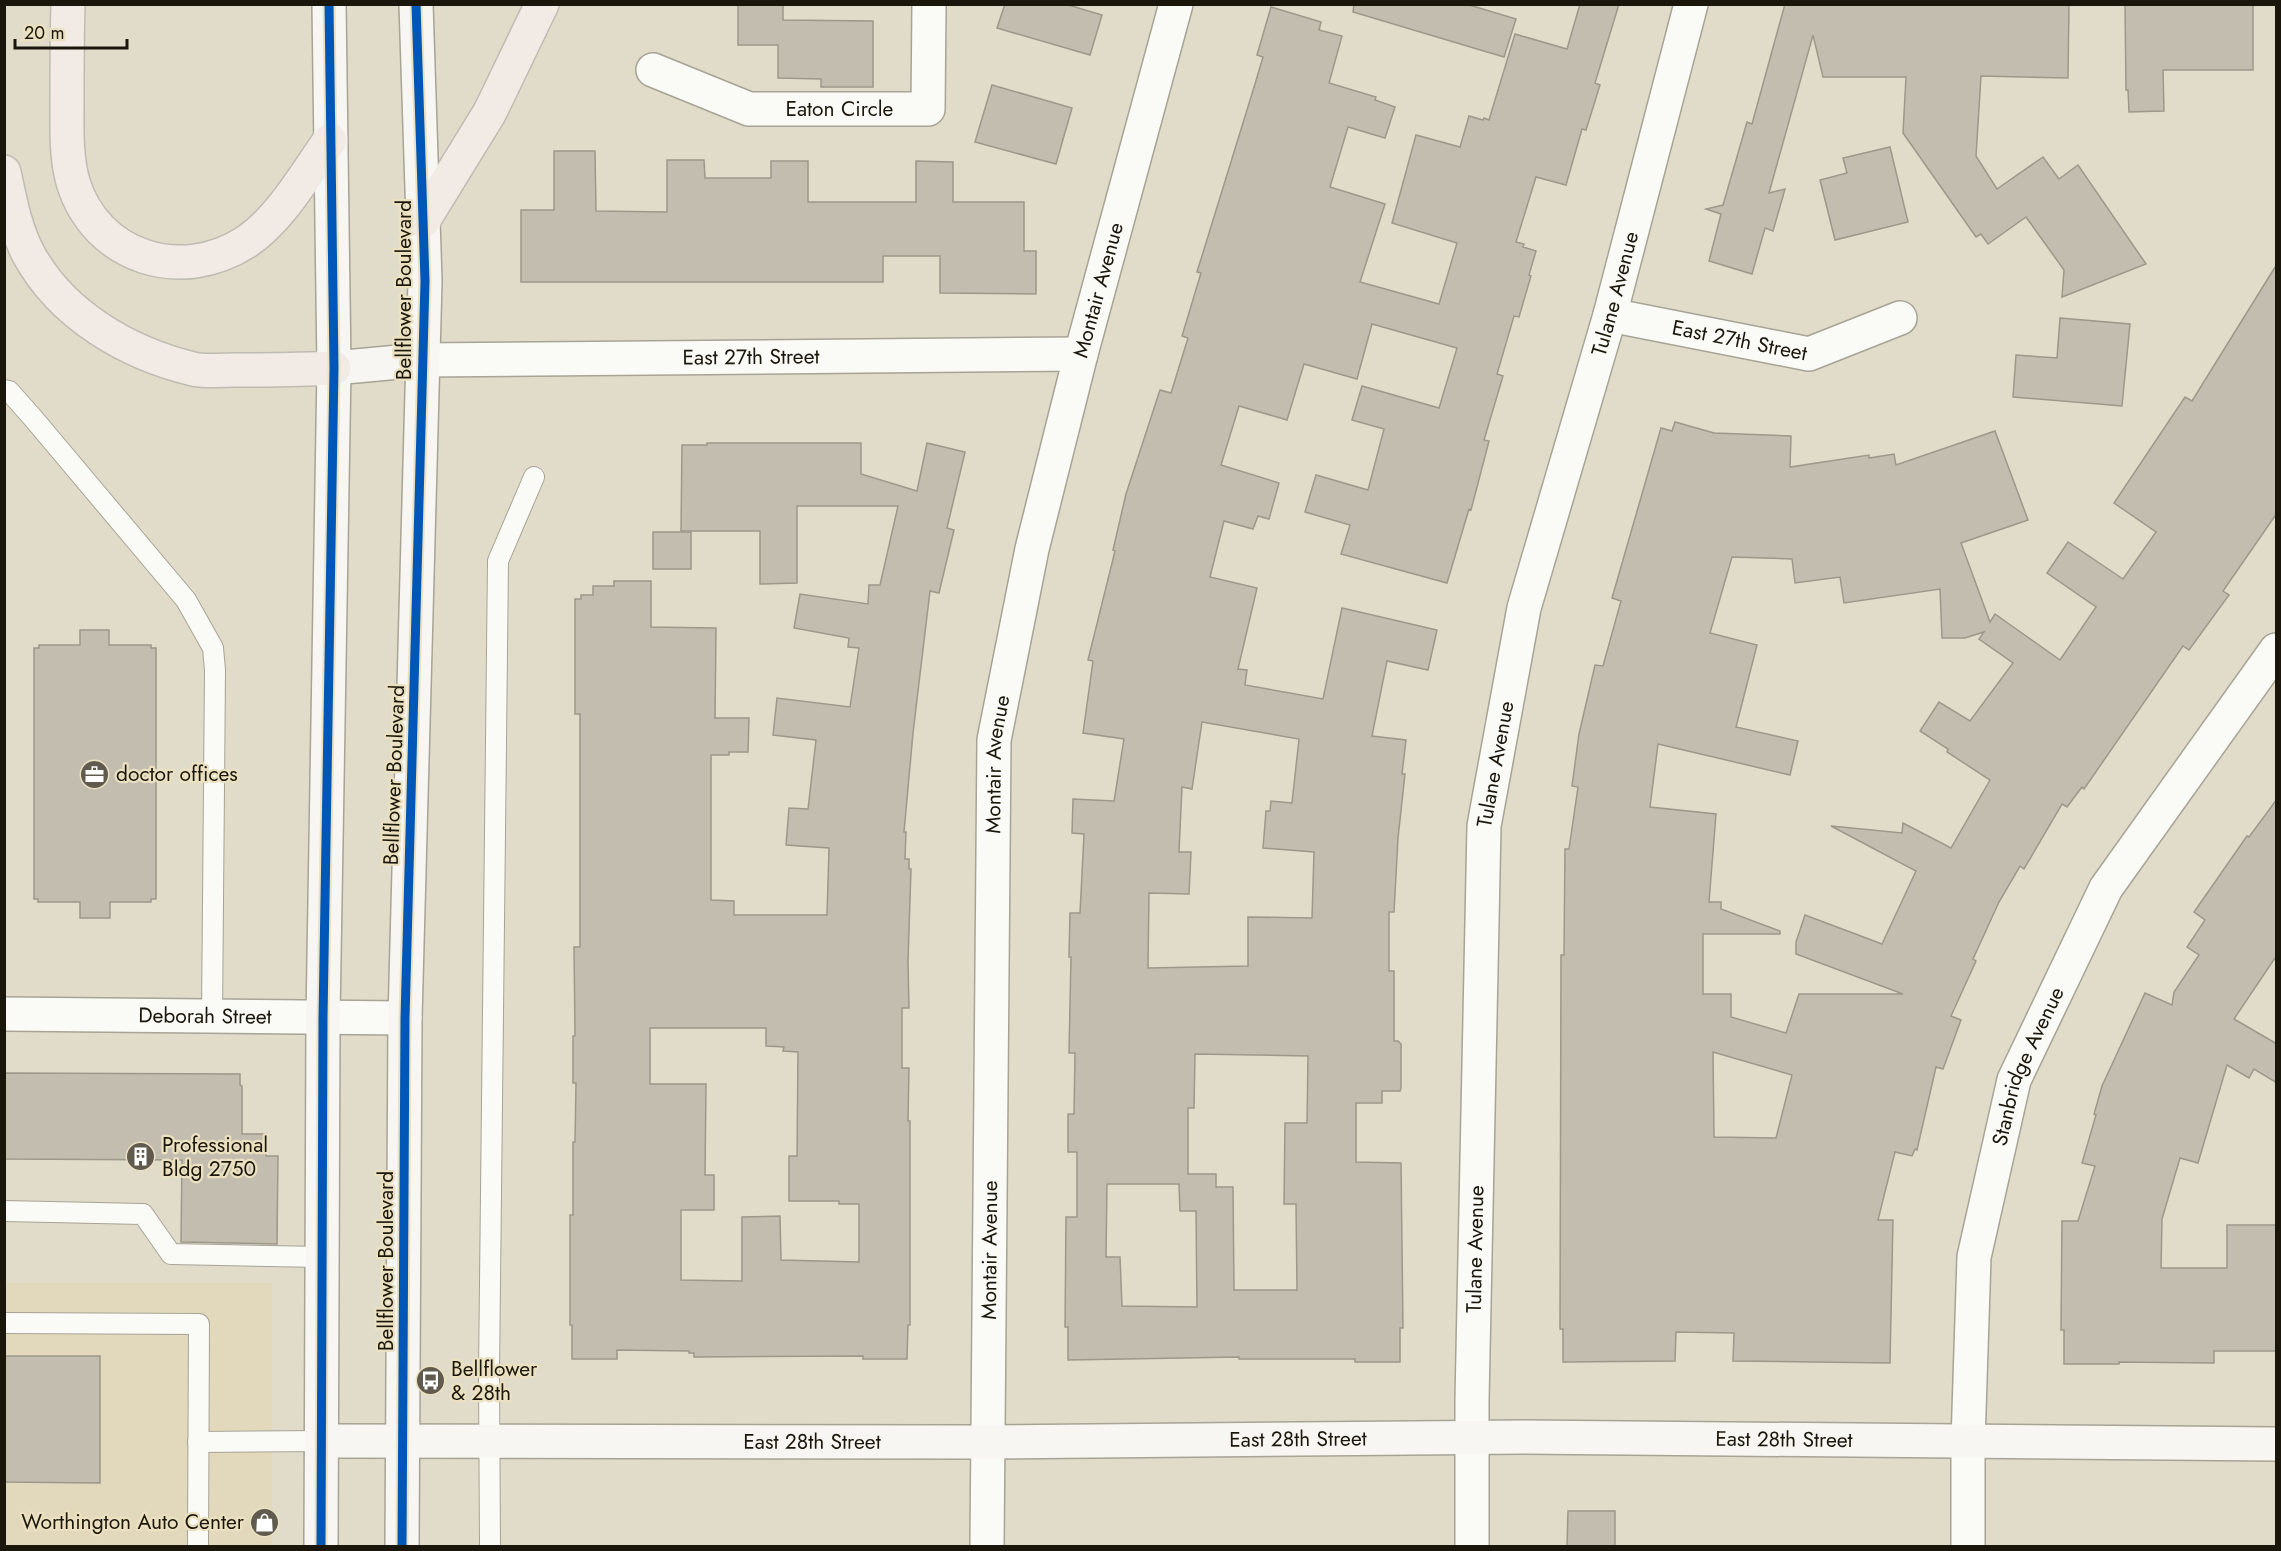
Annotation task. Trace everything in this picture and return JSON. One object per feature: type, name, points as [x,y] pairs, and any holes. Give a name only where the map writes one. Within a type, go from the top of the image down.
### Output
[{"type":"highway","points":[[68,4],[67,148],[73,182],[86,214],[109,237],[131,252],[157,261],[188,263],[218,257],[248,241],[275,216],[330,140]]},
{"type":"highway","points":[[423,220],[490,112],[542,4]]},
{"type":"highway","points":[[4,172],[12,210],[29,254],[57,296],[111,338],[147,354],[195,370],[286,371],[334,368]]},
{"type":"main road","points":[[321,1546],[323,1018],[334,368],[330,4]]},
{"type":"main road","name":"Bellflower Boulevard","points":[[402,1546],[405,1018],[422,434],[421,360],[425,280],[416,4]]},
{"type":"main road","points":[[334,368],[421,360]]},
{"type":"main road","name":"East 28th Street","points":[[322,1441],[988,1442],[1472,1437],[2277,1444]]},
{"type":"street","name":"Eaton Circle","points":[[653,70],[749,109],[928,109],[929,4]]},
{"type":"street","name":"Montair Avenue","points":[[987,1546],[994,740],[1032,549],[1081,354],[1176,4]]},
{"type":"street","name":"Tulane Avenue","points":[[1472,1546],[1472,1437],[1484,826],[1524,608],[1610,315],[1691,4]]},
{"type":"street","name":"East 27th Street","points":[[1610,315],[1809,354],[1900,318]]},
{"type":"street","name":"East 27th Street","points":[[421,360],[1081,354]]},
{"type":"street","name":"Stanbridge Avenue","points":[[1968,1546],[1968,1442],[1974,1257],[2014,1080],[2106,888],[2277,650]]},
{"type":"street","name":"Deborah Street","points":[[4,1014],[405,1018]]},
{"type":"lane","points":[[4,390],[9,391],[17,400],[186,600],[213,648],[215,670],[212,1017]]},
{"type":"lane","points":[[490,1546],[498,561],[534,477]]},
{"type":"lane","points":[[4,1211],[143,1214],[171,1254],[321,1257]]},
{"type":"lane","points":[[4,1323],[200,1324],[198,1546]]},
{"type":"lane","points":[[198,1442],[322,1441]]},
{"type":"shaded area","points":[[5,1283],[272,1283],[272,1546],[5,1546]]},
{"type":"building","points":[[738,4],[783,4],[783,20],[873,21],[873,87],[821,87],[821,79],[778,78],[778,45],[738,45]]},
{"type":"building","points":[[1005,4],[1065,4],[1102,15],[1090,55],[997,28]]},
{"type":"building","points":[[1354,4],[1466,4],[1516,19],[1504,57],[1353,12]]},
{"type":"building","points":[[1580,4],[1619,4],[1595,83],[1600,85],[1586,130],[1582,129],[1566,185],[1536,177],[1516,242],[1536,251],[1529,275],[1531,276],[1519,317],[1514,316],[1497,374],[1503,376],[1484,440],[1489,441],[1471,510],[1469,509],[1447,583],[1341,554],[1350,525],[1305,512],[1316,475],[1368,490],[1384,429],[1352,420],[1362,386],[1439,408],[1457,348],[1372,324],[1357,379],[1304,364],[1287,420],[1239,406],[1221,465],[1279,483],[1269,519],[1258,516],[1253,529],[1224,521],[1210,577],[1257,588],[1238,669],[1247,670],[1245,685],[1323,699],[1342,608],[1437,630],[1428,670],[1387,661],[1372,736],[1406,740],[1394,912],[1389,912],[1389,971],[1394,971],[1394,1041],[1401,1044],[1401,1088],[1400,1091],[1382,1091],[1382,1103],[1356,1103],[1356,1162],[1401,1163],[1403,1328],[1400,1328],[1400,1362],[1355,1362],[1355,1359],[1239,1359],[1239,1357],[1068,1360],[1068,1327],[1065,1327],[1066,1217],[1077,1217],[1077,1152],[1068,1152],[1068,1114],[1074,1114],[1075,1053],[1069,1053],[1070,913],[1080,913],[1084,834],[1072,833],[1073,799],[1114,801],[1124,739],[1083,733],[1093,661],[1088,660],[1115,551],[1113,550],[1126,494],[1160,390],[1171,393],[1188,338],[1182,336],[1201,273],[1197,272],[1263,57],[1257,55],[1271,7],[1321,22],[1319,30],[1342,36],[1329,83],[1376,97],[1375,100],[1395,107],[1385,138],[1348,127],[1330,187],[1385,204],[1360,282],[1439,304],[1457,243],[1392,223],[1416,135],[1460,147],[1469,116],[1489,120],[1515,34],[1567,49]],"holes":[[[1202,722],[1299,739],[1292,803],[1271,801],[1270,811],[1266,811],[1263,848],[1314,852],[1312,918],[1248,917],[1248,966],[1148,968],[1149,893],[1189,894],[1191,852],[1179,852],[1182,787],[1192,789]],[[1195,1054],[1308,1056],[1307,1123],[1285,1123],[1284,1204],[1296,1204],[1297,1290],[1234,1290],[1233,1187],[1216,1187],[1216,1174],[1188,1174],[1188,1108],[1194,1108]],[[1107,1184],[1179,1184],[1180,1211],[1196,1211],[1197,1307],[1122,1306],[1120,1257],[1106,1257]]]},
{"type":"building","points":[[1785,4],[2069,4],[2068,78],[1981,76],[1976,156],[1997,189],[2043,157],[2059,179],[2078,165],[2146,264],[2062,297],[2064,270],[2026,217],[1988,244],[1981,234],[1976,237],[1903,133],[1906,77],[1823,77],[1813,35],[1769,193],[1785,189],[1773,231],[1765,228],[1752,274],[1709,261],[1721,214],[1706,209],[1723,205],[1747,122],[1752,124]]},
{"type":"building","points":[[2125,4],[2253,4],[2253,70],[2163,70],[2164,111],[2129,112],[2128,90],[2126,90]]},
{"type":"building","points":[[992,85],[1072,108],[1056,164],[975,142]]},
{"type":"building","points":[[1890,147],[1908,222],[1835,240],[1820,180],[1847,173],[1843,158]]},
{"type":"building","points":[[554,151],[595,151],[596,211],[667,212],[667,160],[704,160],[705,178],[771,178],[771,161],[808,161],[808,202],[916,202],[916,161],[953,162],[953,202],[1024,202],[1024,251],[1036,251],[1036,294],[940,293],[940,256],[883,256],[883,282],[521,282],[521,210],[554,210]]},
{"type":"building","points":[[2277,264],[2277,513],[2223,591],[2229,595],[2189,650],[2183,646],[2084,789],[2082,787],[2067,807],[2062,804],[2024,869],[2020,866],[1999,902],[1973,959],[1976,961],[1951,1016],[1961,1020],[1943,1069],[1936,1067],[1917,1150],[1915,1149],[1912,1156],[1895,1152],[1878,1220],[1893,1220],[1890,1363],[1733,1361],[1734,1333],[1676,1332],[1675,1361],[1563,1362],[1563,1329],[1560,1329],[1561,955],[1564,955],[1565,849],[1569,849],[1578,787],[1572,786],[1579,734],[1595,665],[1603,666],[1621,601],[1612,598],[1661,428],[1672,431],[1675,422],[1714,433],[1791,436],[1790,467],[1869,455],[1869,458],[1894,454],[1896,465],[1995,431],[2028,520],[1961,543],[1990,622],[1995,614],[2060,660],[2096,607],[2047,573],[2068,542],[2123,579],[2156,532],[2114,503],[2185,397],[2192,401]],"holes":[[[1732,557],[1792,559],[1795,583],[1840,577],[1844,603],[1940,589],[1942,638],[1965,638],[1984,632],[1979,639],[2013,663],[1970,721],[1939,702],[1920,731],[1990,780],[1951,848],[1903,823],[1902,833],[1831,826],[1916,871],[1882,944],[1805,915],[1796,942],[1796,954],[1903,994],[1799,994],[1786,1033],[1731,1017],[1731,994],[1703,994],[1703,934],[1780,934],[1780,931],[1721,909],[1721,902],[1709,902],[1716,814],[1650,807],[1658,744],[1790,775],[1798,741],[1736,727],[1757,645],[1710,633]],[[1713,1052],[1792,1075],[1776,1138],[1714,1137]]]},
{"type":"building","points":[[2060,318],[2130,324],[2122,406],[2013,397],[2016,355],[2057,358]]},
{"type":"building","points":[[707,443],[861,443],[861,474],[917,491],[927,443],[965,452],[947,528],[954,530],[939,593],[930,591],[904,832],[906,832],[905,859],[909,859],[909,869],[911,869],[909,1008],[902,1008],[902,1068],[909,1068],[908,1121],[910,1121],[910,1325],[908,1325],[907,1359],[863,1359],[863,1356],[694,1357],[694,1353],[689,1353],[689,1351],[617,1350],[617,1359],[572,1359],[570,1215],[573,1215],[576,1083],[573,1083],[574,947],[580,947],[580,714],[575,714],[575,599],[581,599],[581,595],[593,595],[593,586],[614,586],[614,581],[651,581],[651,627],[716,628],[715,718],[749,718],[748,752],[711,755],[711,900],[734,901],[734,915],[827,915],[829,848],[786,845],[789,808],[808,809],[816,740],[773,735],[777,698],[850,707],[859,648],[848,647],[849,638],[794,628],[800,594],[868,604],[869,585],[880,585],[898,506],[797,506],[797,583],[760,584],[760,531],[681,531],[682,445],[707,445]],"holes":[[[650,1028],[766,1028],[766,1046],[784,1047],[783,1051],[798,1052],[797,1156],[789,1156],[789,1201],[839,1201],[839,1204],[859,1204],[859,1262],[781,1260],[780,1216],[742,1217],[742,1281],[681,1280],[681,1210],[714,1210],[714,1175],[705,1175],[706,1084],[650,1084]]]},
{"type":"building","points":[[653,532],[691,532],[691,569],[653,569]]},
{"type":"building","name":"doctor offices","points":[[80,630],[109,630],[109,645],[151,645],[151,648],[156,648],[156,899],[151,899],[151,902],[110,902],[110,918],[80,918],[80,902],[38,902],[38,899],[34,899],[34,648],[39,648],[39,645],[80,645]]},
{"type":"building","points":[[2277,799],[2277,955],[2234,1019],[2277,1044],[2277,1083],[2254,1069],[2249,1078],[2227,1065],[2198,1163],[2180,1158],[2162,1219],[2161,1268],[2227,1268],[2227,1225],[2277,1225],[2277,1351],[2214,1351],[2214,1363],[2064,1364],[2064,1330],[2061,1330],[2062,1221],[2078,1221],[2095,1166],[2082,1163],[2102,1086],[2145,993],[2172,1005],[2174,992],[2199,955],[2187,947],[2205,920],[2194,912],[2247,836],[2249,837]]},
{"type":"building","name":"Professional Bldg 2750","points":[[4,1073],[240,1074],[242,1134],[266,1134],[266,1156],[278,1156],[277,1244],[181,1242],[182,1160],[4,1159]]},
{"type":"building","points":[[4,1356],[100,1356],[100,1483],[4,1482]]},
{"type":"building","points":[[1568,1511],[1615,1511],[1615,1546],[1567,1546]]},
{"type":"cycle path","points":[[321,1546],[323,1018],[334,368],[329,4]]},
{"type":"cycle path","points":[[402,1546],[405,1018],[425,281],[416,4]]},
{"type":"place","name":"doctor offices","points":[[95,774]]},
{"type":"place","name":"Professional Bldg 2750","points":[[141,1157]]},
{"type":"place","name":"Bellflower & 28th","points":[[430,1381]]},
{"type":"place","name":"Worthington Auto Center","points":[[265,1522]]}]
